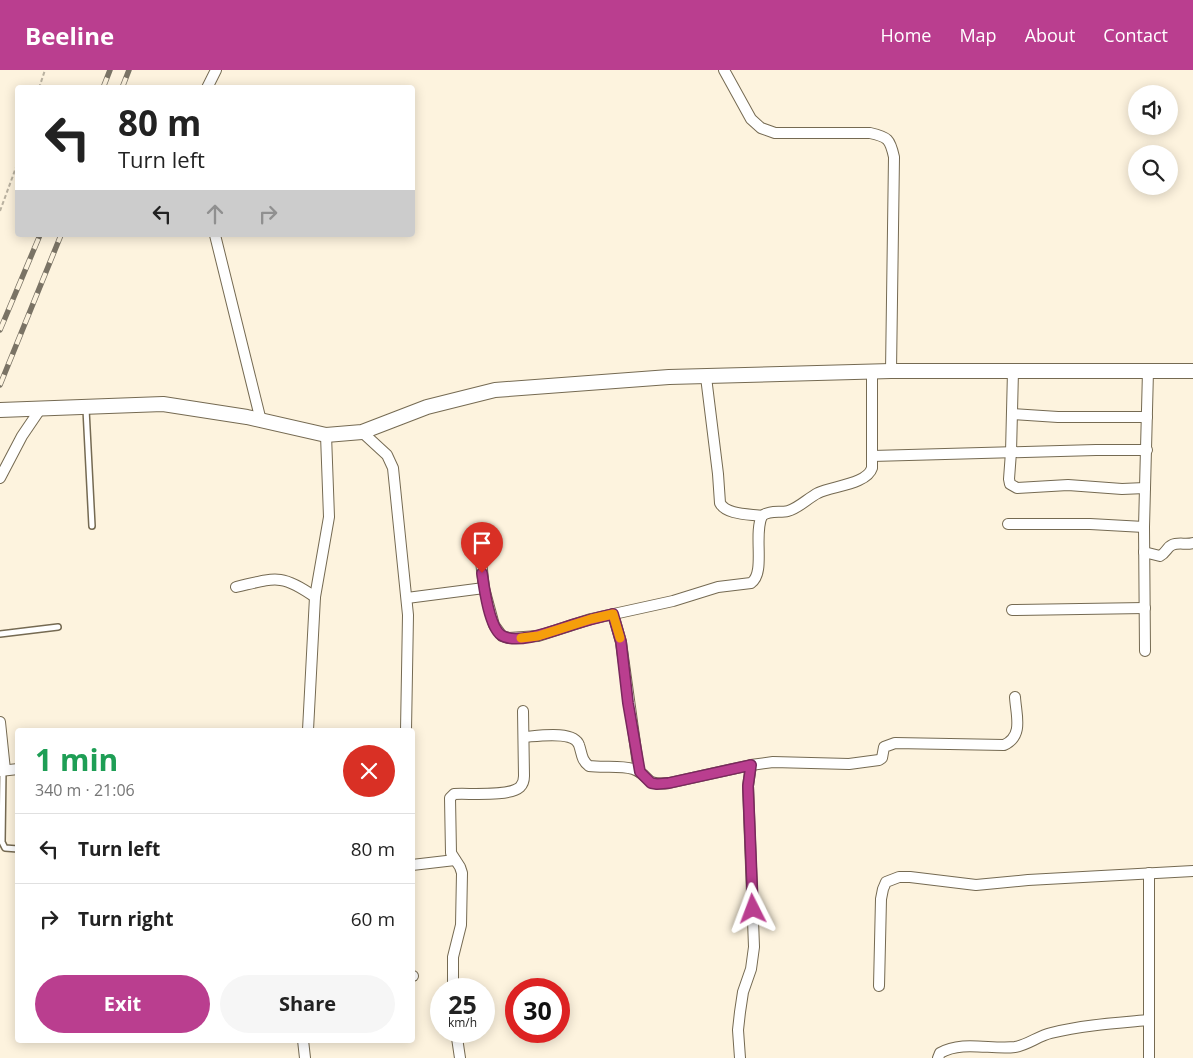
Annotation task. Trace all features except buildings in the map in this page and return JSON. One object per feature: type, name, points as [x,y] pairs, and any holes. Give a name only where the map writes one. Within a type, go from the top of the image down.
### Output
[{"type":"street","points":[[209,85],[216,70]]},
{"type":"street","points":[[724,70],[751,119],[761,128],[775,133],[870,133],[883,136],[888,140],[894,157],[891,371]]},
{"type":"street","points":[[215,237],[261,422]]},
{"type":"street","points":[[0,410],[163,404],[247,417],[261,422],[326,435],[362,432],[427,407],[495,390],[706,376],[891,371],[1193,371]]},
{"type":"street","points":[[1013,371],[1010,484],[1017,488],[1068,485],[1122,489],[1146,488]]},
{"type":"street","points":[[1145,651],[1144,527],[1148,371]]},
{"type":"street","points":[[706,376],[720,503],[727,510],[762,516],[768,513],[790,510],[820,492],[862,479],[871,472],[872,372]]},
{"type":"street","points":[[0,478],[34,408]]},
{"type":"street","points":[[1012,414],[1074,417],[1148,417]]},
{"type":"street","points":[[362,432],[387,455],[393,468],[407,598],[406,728]]},
{"type":"street","points":[[308,728],[315,597],[329,517],[326,435]]},
{"type":"street","points":[[872,456],[1147,450]]},
{"type":"street","points":[[480,542],[484,588],[494,625],[502,636],[509,638],[538,636],[591,619],[674,601],[718,588],[754,582],[758,574],[759,526],[762,516]]},
{"type":"street","points":[[1008,524],[1090,524],[1144,527]]},
{"type":"street","points":[[1144,552],[1160,556],[1166,553],[1173,544],[1185,545],[1193,543]]},
{"type":"street","points":[[236,587],[267,580],[285,580],[294,582],[315,597]]},
{"type":"street","points":[[407,598],[484,588]]},
{"type":"street","points":[[1012,610],[1145,608]]},
{"type":"street","points":[[613,614],[621,642],[628,703],[640,772]]},
{"type":"street","points":[[524,737],[564,735],[574,737],[578,741],[582,759],[588,766],[628,768],[640,772],[651,783],[657,784],[773,762],[858,763],[882,758],[884,747],[895,743],[1004,745],[1013,741],[1017,734],[1015,697]]},
{"type":"street","points":[[453,978],[452,957],[461,925],[462,873],[451,856],[450,850],[451,796],[457,794],[506,792],[520,787],[524,781],[524,711]]},
{"type":"street","points":[[0,722],[3,770]]},
{"type":"street","points":[[740,1058],[738,1030],[740,1012],[743,992],[751,969],[754,947],[748,786],[751,765]]},
{"type":"street","points":[[415,865],[455,860]]},
{"type":"street","points":[[879,986],[881,899],[886,882],[892,879],[910,877],[976,885],[1028,880],[1193,871]]},
{"type":"street","points":[[1149,873],[1149,1058]]},
{"type":"street","points":[[938,1058],[940,1053],[951,1049],[1016,1046],[1042,1035],[1055,1032],[1088,1026],[1149,1020]]},
{"type":"street","points":[[303,1043],[305,1058]]},
{"type":"street","points":[[458,1043],[460,1058]]},
{"type":"lane","points":[[86,406],[92,526]]},
{"type":"lane","points":[[0,634],[58,627]]},
{"type":"lane","points":[[3,770],[2,842],[5,848],[15,848]]},
{"type":"path","points":[[40,85],[45,70]]},
{"type":"path","points":[[0,211],[15,170]]},
{"type":"railway","points":[[104,85],[110,70]]},
{"type":"railway","points":[[123,85],[129,70]]},
{"type":"railway","points":[[0,330],[39,237]]},
{"type":"railway","points":[[0,385],[60,237]]},
{"type":"slow traffic","points":[[521,638],[538,636],[566,626],[613,614],[620,638]]},
{"type":"route","points":[[482,573],[494,625],[502,636],[522,638],[538,636],[566,626],[613,614],[621,642],[628,703],[640,772],[651,783],[669,783],[751,765],[748,786],[753,909]]}]
